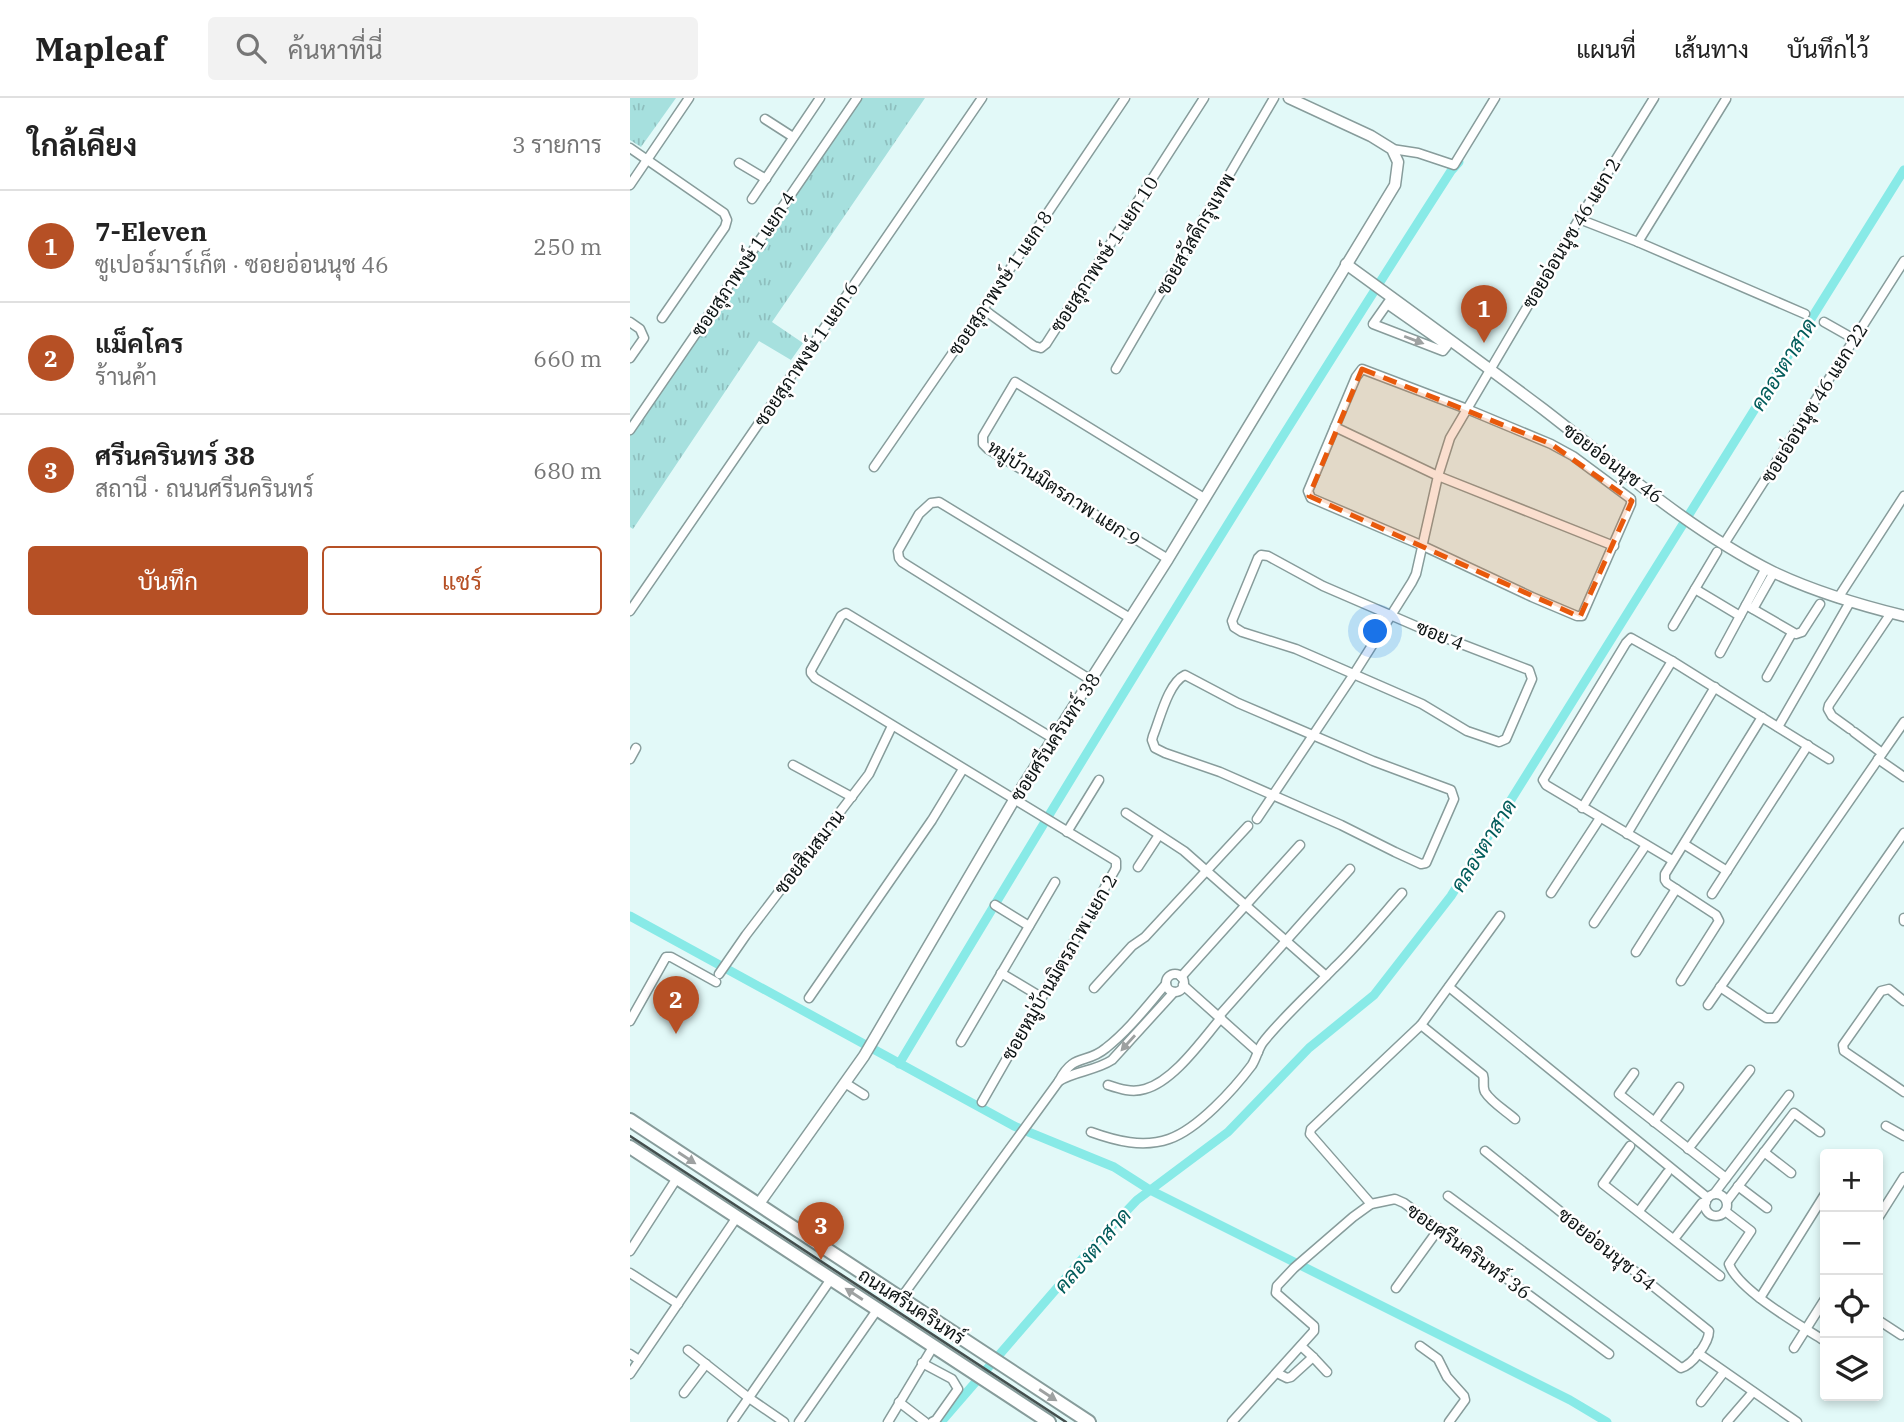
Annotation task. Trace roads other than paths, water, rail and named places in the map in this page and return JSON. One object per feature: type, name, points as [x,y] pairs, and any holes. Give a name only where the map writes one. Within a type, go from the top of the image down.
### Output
[{"type":"main road","name":"ถนนศรีนครินทร์","points":[[630,1120],[1089,1422]]},
{"type":"main road","name":"ถนนศรีนครินทร์","points":[[630,1147],[1049,1422]]},
{"type":"street","points":[[630,185],[689,98]]},
{"type":"street","points":[[752,199],[820,98]]},
{"type":"street","name":"ซอยสุภาพงษ์ 1 แยก 4","points":[[630,430],[857,98]]},
{"type":"street","name":"ซอยสุภาพงษ์ 1 แยก 6","points":[[630,611],[982,98]]},
{"type":"street","name":"ซอยสุภาพงษ์ 1 แยก 8","points":[[874,467],[1125,98]]},
{"type":"street","name":"ซอยสุภาพงษ์ 1 แยก 10","points":[[983,309],[1037,347],[1041,348],[1046,344],[1204,98]]},
{"type":"street","name":"ซอยสวัสดีกรุงเทพ","points":[[1116,369],[1274,98]]},
{"type":"street","points":[[1289,98],[1371,136],[1392,149],[1418,153],[1454,165],[1495,98]]},
{"type":"street","name":"ซอยอ่อนนุช 46 แยก 2","points":[[1257,820],[1354,674],[1416,574],[1438,476],[1450,438],[1489,368],[1654,98]]},
{"type":"street","points":[[1638,242],[1726,99]]},
{"type":"street","points":[[765,119],[793,137]]},
{"type":"street","points":[[630,148],[724,213],[727,220],[662,318]]},
{"type":"street","name":"ซอยศรีนครินทร์ 38","points":[[758,1205],[864,1056],[1014,800],[1168,559],[1395,185],[1398,162],[1392,149]]},
{"type":"street","points":[[739,163],[766,179]]},
{"type":"street","points":[[1579,219],[1805,314]]},
{"type":"street","name":"ซอยอ่อนนุช 46 แยก 22","points":[[1673,626],[1904,261]]},
{"type":"street","name":"ซอยอ่อนนุช 46","points":[[1346,264],[1489,368],[1700,529],[1720,548],[1838,598],[1904,616]]},
{"type":"street","points":[[1388,297],[1447,346],[1443,351],[1373,324],[1388,297]]},
{"type":"street","points":[[630,322],[640,329],[644,338],[630,358]]},
{"type":"street","points":[[1824,322],[1854,340]]},
{"type":"street","points":[[1362,369],[1467,409],[1573,456],[1628,496],[1632,502],[1584,614],[1580,617],[1311,498],[1308,491],[1356,377],[1362,369]]},
{"type":"street","name":"หมู่บ้านมิตรภาพ แยก 9","points":[[1168,559],[985,446],[983,436],[1015,382],[1204,498]]},
{"type":"street","points":[[1335,427],[1438,476],[1614,546]]},
{"type":"street","points":[[1838,598],[1904,496]]},
{"type":"street","points":[[1091,680],[902,562],[898,551],[911,528],[926,506],[935,501],[939,502],[1130,618]]},
{"type":"street","name":"ซอย 4","points":[[1261,555],[1268,556],[1323,586],[1392,615],[1524,667],[1532,673],[1532,679],[1506,739],[1499,742],[1467,731],[1422,704],[1296,649],[1248,634],[1232,624],[1261,555]]},
{"type":"street","points":[[1720,653],[1770,570]]},
{"type":"street","points":[[1695,589],[1740,616]]},
{"type":"street","points":[[1778,727],[1850,602]]},
{"type":"street","points":[[1749,607],[1792,633],[1799,634],[1820,604]]},
{"type":"street","name":"ซอยหมู่บ้านมิตรภาพ แยก 2","points":[[982,1102],[1117,864],[1114,858],[1014,800],[813,676],[811,670],[841,616],[844,613],[850,614],[1055,739]]},
{"type":"street","points":[[1891,613],[1828,709],[1832,716],[1852,730],[1904,777]]},
{"type":"street","points":[[1767,677],[1792,633]]},
{"type":"street","points":[[1672,860],[1582,808],[1546,785],[1544,780],[1628,640],[1634,638],[1829,759]]},
{"type":"street","points":[[1582,808],[1672,661]]},
{"type":"street","points":[[1185,676],[1238,703],[1313,735],[1451,790],[1454,799],[1423,864],[1220,772],[1164,753],[1155,748],[1153,740],[1171,691],[1177,680],[1185,676]]},
{"type":"street","points":[[1627,834],[1715,687]]},
{"type":"street","points":[[1681,981],[1719,921],[1716,915],[1667,883],[1664,877],[1762,717]]},
{"type":"street","points":[[1708,1005],[1904,722]]},
{"type":"street","name":"ซอยสินสมาน","points":[[630,1021],[666,957],[718,978],[727,961],[869,774],[892,726]]},
{"type":"street","points":[[1712,894],[1808,745]]},
{"type":"street","points":[[630,759],[636,748]]},
{"type":"street","points":[[793,765],[852,797]]},
{"type":"street","points":[[809,998],[932,820],[963,769]]},
{"type":"street","points":[[1067,832],[1099,780]]},
{"type":"street","points":[[1126,813],[1184,851],[1326,976]]},
{"type":"street","points":[[1551,894],[1600,818]]},
{"type":"street","points":[[1094,988],[1248,826]]},
{"type":"street","points":[[1720,987],[1766,1018],[1774,1018],[1904,832]]},
{"type":"street","points":[[1138,867],[1159,835]]},
{"type":"street","points":[[1059,1081],[1070,1075],[1102,1067],[1112,1060],[1174,992],[1180,990],[1182,981],[1300,845]]},
{"type":"street","points":[[1594,923],[1646,845]]},
{"type":"street","points":[[1687,846],[1727,871]]},
{"type":"street","points":[[1108,1085],[1131,1091],[1145,1090],[1166,1078],[1350,869]]},
{"type":"street","points":[[961,1042],[1055,882]]},
{"type":"street","points":[[1636,952],[1676,889]]},
{"type":"street","points":[[1091,1132],[1129,1143],[1169,1139],[1200,1120],[1252,1064],[1264,1041],[1402,893]]},
{"type":"street","points":[[995,905],[1029,926]]},
{"type":"street","points":[[1232,1422],[1314,1331],[1314,1326],[1276,1293],[1275,1289],[1294,1268],[1371,1204],[1310,1134],[1311,1129],[1421,1025],[1500,916]]},
{"type":"street","points":[[1000,973],[1041,996]]},
{"type":"street","points":[[901,1298],[1059,1081],[1065,1069],[1107,1048],[1166,985],[1171,975],[1178,975],[1258,1052]]},
{"type":"street","points":[[1166,985],[1174,992]]},
{"type":"street","points":[[1449,987],[1709,1198]]},
{"type":"street","points":[[1904,1001],[1889,989],[1881,991],[1843,1048],[1904,1092]]},
{"type":"street","points":[[1421,1025],[1483,1075],[1487,1094],[1515,1119]]},
{"type":"street","points":[[1688,1149],[1750,1070]]},
{"type":"street","points":[[1634,1073],[1619,1094],[1726,1178]]},
{"type":"street","points":[[845,1083],[864,1095]]},
{"type":"street","points":[[1654,1122],[1679,1087]]},
{"type":"street","points":[[1674,1239],[1726,1178],[1789,1095]]},
{"type":"street","points":[[1709,1198],[1707,1211],[1719,1216],[1738,1186],[1794,1113],[1820,1132]]},
{"type":"street","points":[[1886,1126],[1904,1136]]},
{"type":"street","points":[[1630,1146],[1603,1184],[1720,1276]]},
{"type":"street","name":"ซอยอ่อนนุช 54","points":[[1485,1151],[1709,1331],[1709,1338],[1698,1353]]},
{"type":"street","points":[[1764,1152],[1791,1173]]},
{"type":"street","points":[[1639,1211],[1667,1173]]},
{"type":"street","points":[[1882,1212],[1904,1177]]},
{"type":"street","points":[[630,1251],[677,1178]]},
{"type":"street","points":[[1738,1186],[1767,1208]]},
{"type":"street","points":[[1709,1198],[1721,1195],[1726,1206],[1751,1231],[1728,1264],[1732,1273],[1760,1298],[1820,1338]]},
{"type":"street","points":[[1448,1196],[1681,1368],[1686,1367],[1698,1353],[1792,1421]]},
{"type":"street","name":"ซอยศรีนครินทร์ 36","points":[[1371,1204],[1399,1200],[1609,1354]]},
{"type":"street","points":[[1760,1298],[1820,1202]]},
{"type":"street","points":[[630,1374],[737,1217]]},
{"type":"street","points":[[1396,1288],[1438,1230]]},
{"type":"street","points":[[630,1273],[678,1304]]},
{"type":"street","points":[[732,1422],[831,1279]]},
{"type":"street","points":[[1794,1348],[1820,1307]]},
{"type":"street","points":[[799,1422],[877,1310]]},
{"type":"street","points":[[1883,1323],[1901,1335]]},
{"type":"street","points":[[1301,1346],[1327,1372]]},
{"type":"street","points":[[1420,1346],[1438,1359],[1447,1377],[1464,1396],[1465,1401],[1449,1422]]},
{"type":"street","points":[[888,1422],[933,1347]]},
{"type":"street","points":[[688,1350],[783,1422]]},
{"type":"street","points":[[630,1354],[639,1360]]},
{"type":"street","points":[[1277,1373],[1287,1378],[1292,1377],[1313,1357]]},
{"type":"street","points":[[922,1363],[952,1379],[958,1389],[932,1422]]},
{"type":"street","points":[[684,1393],[706,1364]]},
{"type":"street","points":[[1701,1402],[1724,1372]]},
{"type":"street","points":[[1727,1422],[1753,1392]]},
{"type":"street","points":[[899,1402],[925,1422]]},
{"type":"waterway","points":[[899,1064],[1241,503],[1380,281],[1459,162]]},
{"type":"waterway","name":"คลองตาสาด","points":[[941,1422],[1096,1243],[1137,1200],[1228,1132],[1309,1048],[1374,995],[1451,896],[1904,170]]},
{"type":"waterway","points":[[630,916],[1014,1126],[1114,1167],[1150,1190],[1570,1400],[1607,1422]]},
{"type":"railway","points":[[630,1136],[1066,1422]]},
{"type":"place","name":"7-Eleven","points":[[1484,343]]},
{"type":"place","name":"แม็คโคร","points":[[676,1034]]},
{"type":"place","name":"ศรีนครินทร์ 38","points":[[821,1260]]}]
